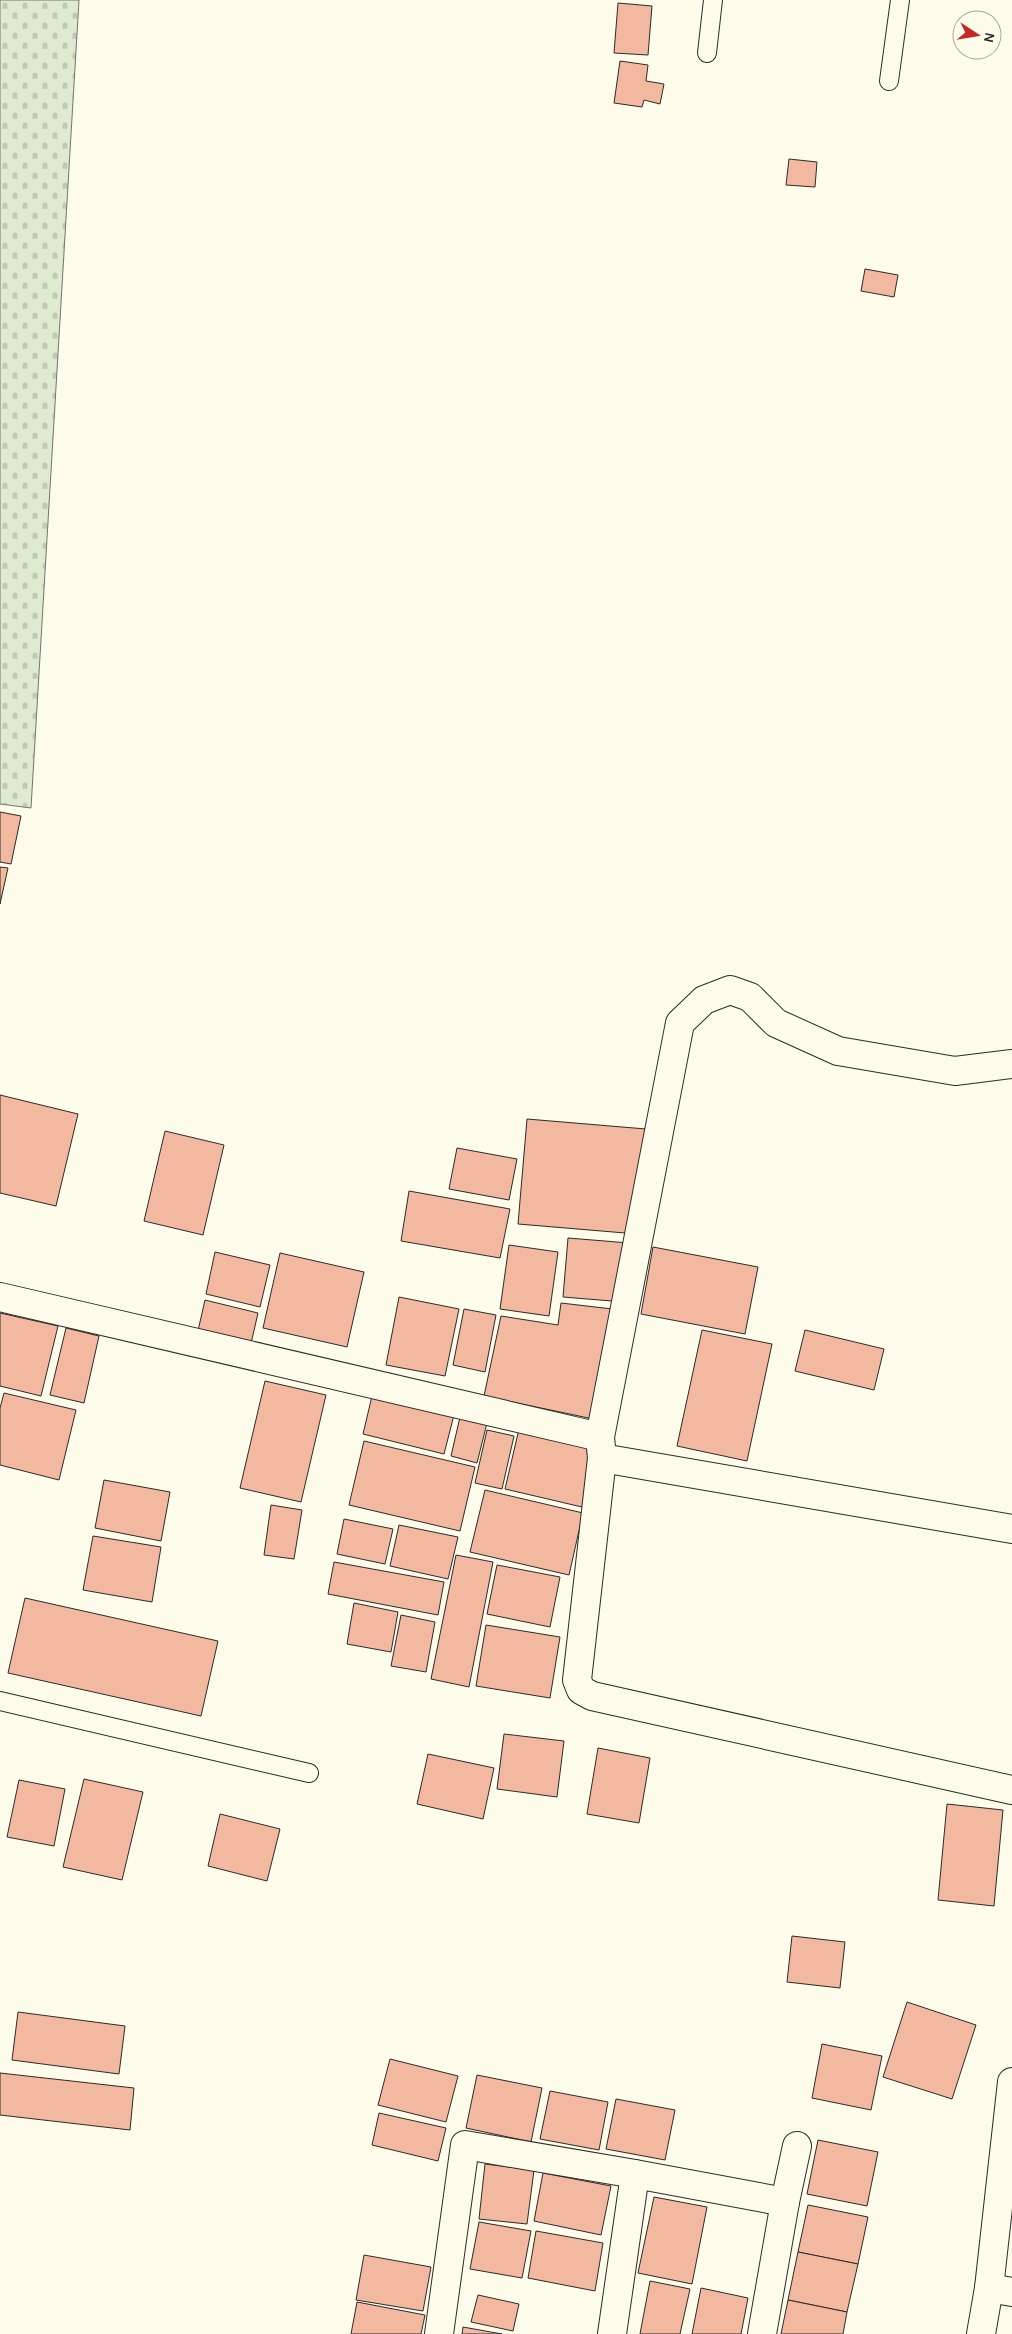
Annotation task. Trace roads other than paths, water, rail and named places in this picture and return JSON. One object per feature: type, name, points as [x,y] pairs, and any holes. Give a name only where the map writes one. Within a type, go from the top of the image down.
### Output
[{"type":"street","points":[[1012,1064],[955,1070],[838,1051],[776,1023],[750,997],[730,990],[704,1000],[680,1023],[601,1448],[578,1680],[581,1690],[592,1696],[1012,1790]]},
{"type":"street","points":[[0,1296],[601,1448],[1012,1529]]},
{"type":"street","points":[[981,2334],[1001,2290],[1012,2082]]},
{"type":"street","points":[[439,2334],[464,2145],[785,2202]]},
{"type":"street","points":[[762,2334],[785,2202],[797,2146]]},
{"type":"street","points":[[612,2334],[635,2174]]},
{"type":"lane","points":[[707,53],[713,0]]},
{"type":"lane","points":[[888,81],[900,0]]},
{"type":"lane","points":[[0,1701],[309,1772]]}]
